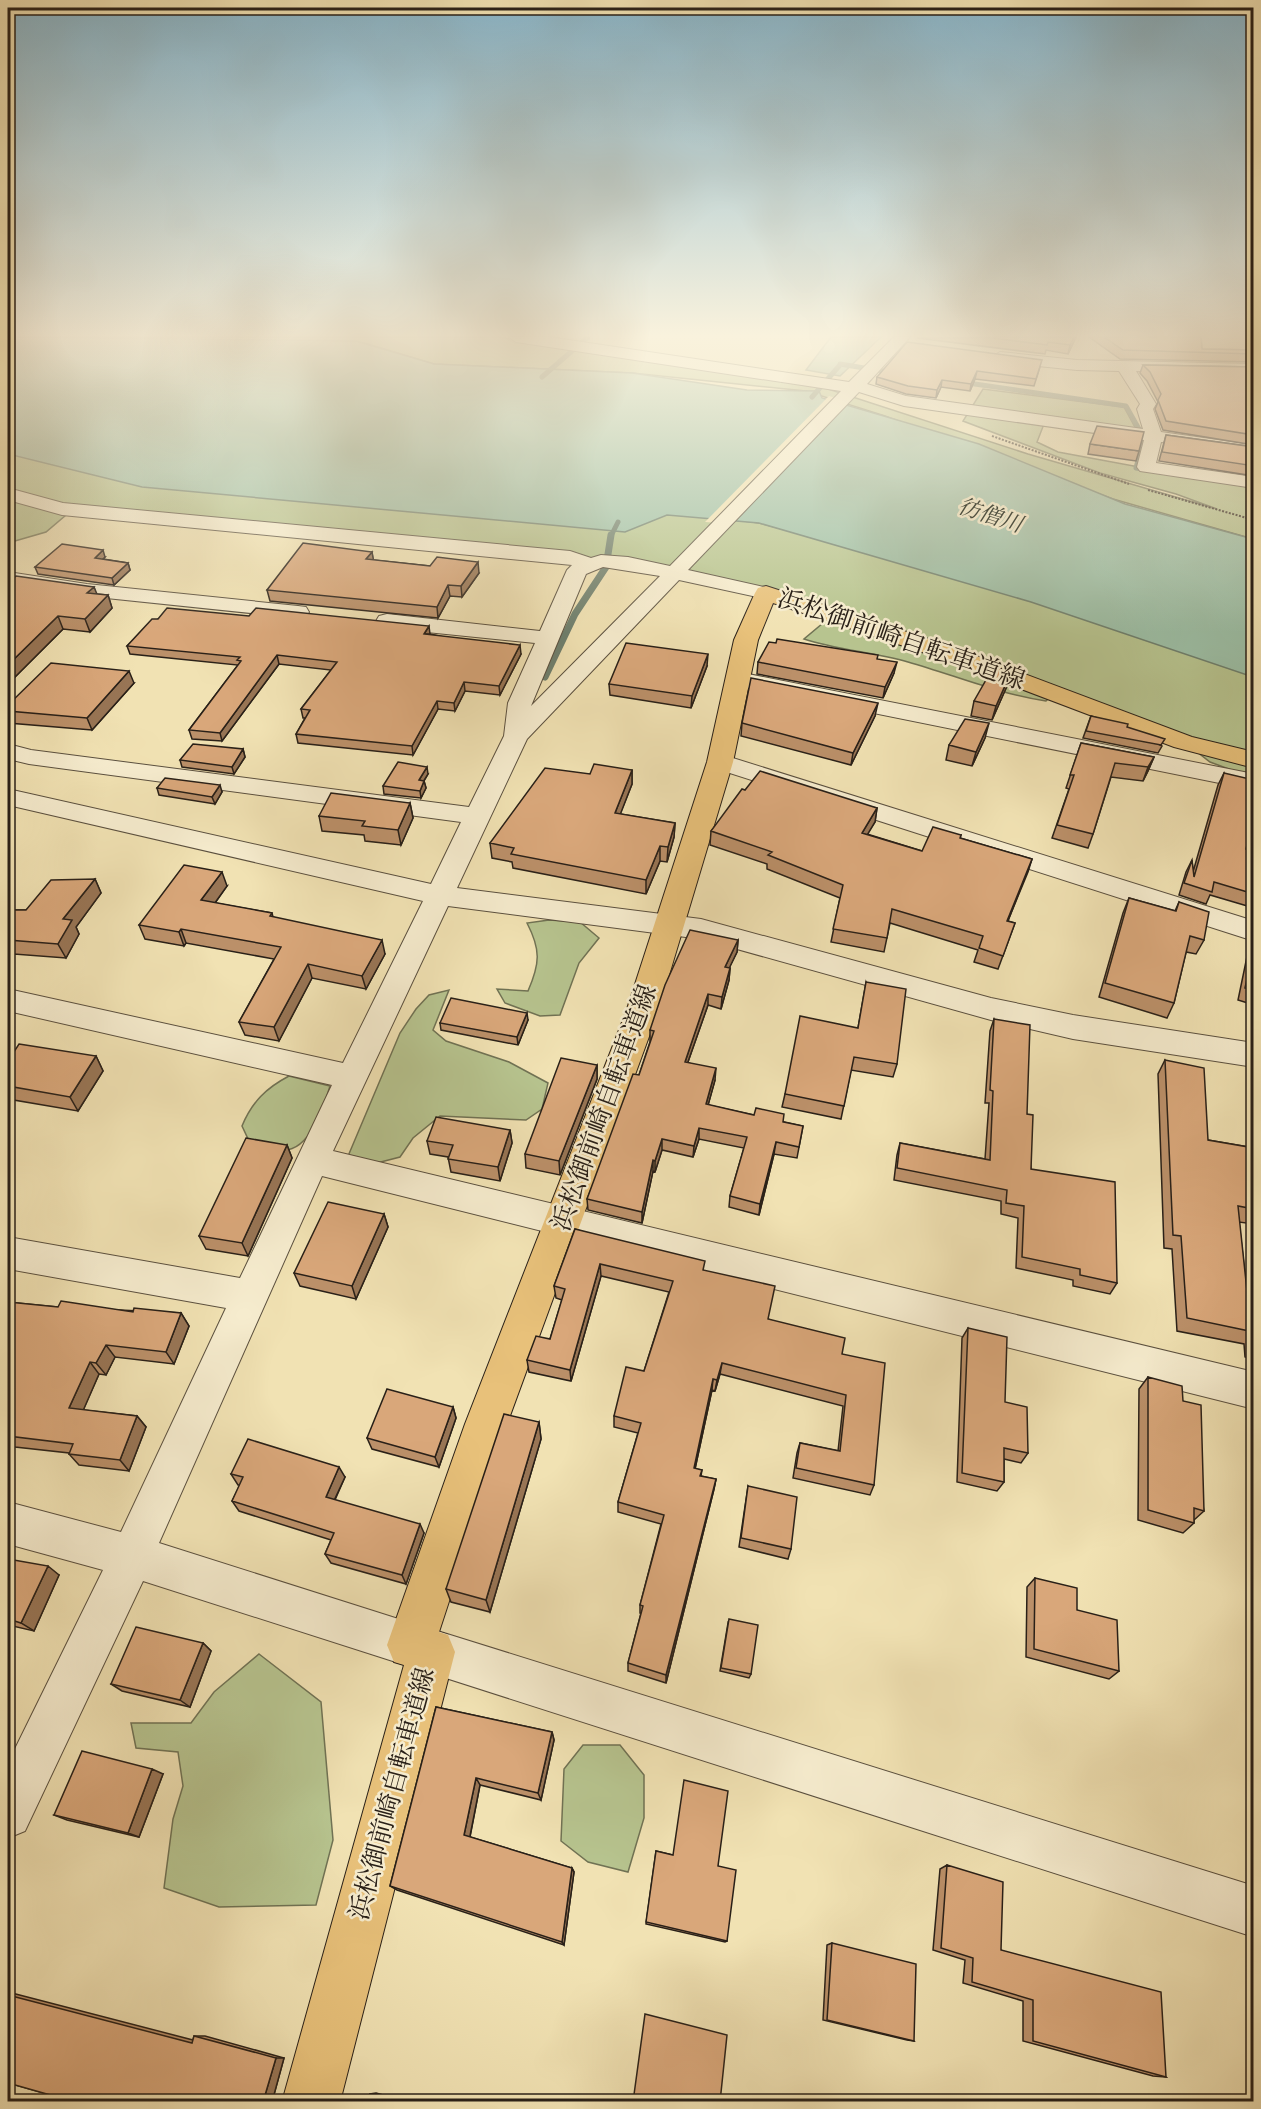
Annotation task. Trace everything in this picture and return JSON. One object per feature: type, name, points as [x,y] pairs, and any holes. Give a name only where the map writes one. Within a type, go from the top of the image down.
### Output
[{"type":"main road","name":"浜松御前崎自転車道線","points":[[311,2102],[421,1649],[486,1424],[642,1012],[720,762],[746,640],[766,593],[942,651],[1183,741],[1254,760]]},
{"type":"street","points":[[8,1814],[132,1556],[351,1077],[516,736],[807,435]]},
{"type":"street","points":[[1150,435],[1254,450]]},
{"type":"street","points":[[1154,436],[1146,467],[1254,483]]},
{"type":"street","points":[[8,494],[62,509],[570,557],[588,564]]},
{"type":"street","points":[[516,736],[520,703],[577,570],[601,561],[628,563],[676,570],[766,593]]},
{"type":"street","points":[[8,578],[87,590],[323,615]]},
{"type":"street","points":[[370,620],[548,638]]},
{"type":"street","points":[[738,679],[1254,782]]},
{"type":"street","points":[[8,777],[18,754],[477,816]]},
{"type":"street","points":[[720,762],[1254,931]]},
{"type":"street","points":[[8,797],[439,895],[701,929],[1010,1013],[1073,1027],[1254,1055]]},
{"type":"street","points":[[8,1000],[351,1077]]},
{"type":"street","points":[[312,1160],[1254,1391]]},
{"type":"street","points":[[8,1253],[249,1296]]},
{"type":"street","points":[[8,1523],[132,1556],[1254,1912]]},
{"type":"path","points":[[991,436],[1132,485]]},
{"type":"path","points":[[1143,488],[1254,520]]},
{"type":"shaded area","points":[[938,435],[971,435],[1217,509],[1176,494],[1100,473],[1001,435],[1040,435],[1037,442],[1058,452],[1253,488],[1253,519],[1246,518],[1253,520],[1253,539],[1113,499]]},
{"type":"shaded area","points":[[8,451],[661,510],[759,523],[1253,654],[1253,778],[1210,762],[1183,741],[1053,694],[1046,701],[1028,698],[908,662],[804,639],[829,618],[726,579],[416,543],[72,510],[46,532],[8,543]]},
{"type":"shaded area","points":[[549,920],[580,922],[599,938],[579,963],[560,1015],[540,1016],[505,1003],[497,989],[528,991],[537,964],[537,949],[527,923]]},
{"type":"shaded area","points":[[449,990],[433,1030],[446,1041],[509,1062],[548,1083],[542,1109],[526,1120],[440,1116],[413,1138],[400,1157],[343,1168],[400,1033],[416,1009],[429,995]]},
{"type":"shaded area","points":[[289,1076],[330,1086],[314,1126],[301,1143],[293,1148],[279,1150],[250,1143],[242,1126],[250,1110],[267,1091]]},
{"type":"shaded area","points":[[259,1654],[321,1702],[333,1840],[316,1905],[219,1907],[164,1888],[173,1819],[183,1786],[178,1752],[136,1748],[131,1723],[191,1723],[214,1692]]},
{"type":"shaded area","points":[[583,1745],[620,1745],[644,1775],[644,1818],[628,1872],[588,1862],[561,1841],[564,1769]]},
{"type":"water","name":"彷僧川","points":[[8,435],[950,435],[979,444],[1125,504],[1253,539],[1253,677],[1031,602],[759,523],[667,515],[625,532],[142,487],[8,454]]},
{"type":"pier","points":[[790,435],[816,435],[733,524],[705,522]]},
{"type":"building","points":[[1093,435],[1143,435],[1139,451],[1090,444]]},
{"type":"building","points":[[1166,435],[1254,447],[1254,466],[1162,452]]},
{"type":"building","points":[[303,543],[372,552],[366,559],[430,566],[437,557],[478,562],[461,586],[448,585],[437,607],[267,590]]},
{"type":"building","points":[[62,544],[103,550],[95,558],[128,563],[112,578],[35,567]]},
{"type":"building","points":[[16,576],[94,587],[87,593],[108,595],[85,619],[58,616],[8,665],[8,594],[10,592],[8,583]]},
{"type":"building","points":[[167,608],[249,616],[256,608],[429,626],[424,634],[520,645],[499,686],[464,682],[454,703],[437,701],[412,746],[296,734],[310,710],[301,709],[337,662],[277,655],[220,733],[189,730],[241,661],[237,660],[240,657],[127,646],[152,619],[158,619]]},
{"type":"building","points":[[777,639],[878,655],[877,659],[897,662],[885,687],[758,662],[769,642],[776,643]]},
{"type":"building","points":[[626,643],[708,654],[692,696],[609,684]]},
{"type":"building","points":[[51,663],[129,671],[87,718],[8,711],[8,705]]},
{"type":"building","points":[[994,666],[1011,672],[996,706],[974,701]]},
{"type":"building","points":[[751,678],[878,703],[853,753],[742,723]]},
{"type":"building","points":[[1091,716],[1128,724],[1127,727],[1165,739],[1161,745],[1086,731]]},
{"type":"building","points":[[965,719],[989,723],[976,752],[949,745]]},
{"type":"building","points":[[1081,743],[1154,757],[1148,767],[1115,763],[1093,834],[1057,825],[1074,775],[1070,775]]},
{"type":"building","points":[[193,744],[243,749],[232,767],[180,760]]},
{"type":"building","points":[[398,762],[427,767],[419,780],[424,781],[420,791],[383,786]]},
{"type":"building","points":[[594,764],[632,770],[615,813],[675,823],[668,847],[660,846],[646,880],[511,854],[514,848],[490,843],[545,768],[590,774]]},
{"type":"building","points":[[760,771],[877,808],[862,833],[922,851],[933,827],[961,835],[960,838],[1032,859],[1007,921],[1015,923],[1003,956],[979,948],[983,936],[892,909],[887,938],[833,929],[843,885],[768,855],[772,852],[711,831],[742,789],[745,790]]},
{"type":"building","points":[[1224,773],[1254,780],[1254,815],[1246,849],[1254,852],[1254,894],[1214,882],[1212,892],[1184,883],[1192,860],[1194,877]]},
{"type":"building","points":[[165,778],[220,785],[212,797],[157,788]]},
{"type":"building","points":[[331,793],[410,803],[398,830],[362,826],[365,821],[319,816]]},
{"type":"building","points":[[184,865],[222,872],[201,900],[272,913],[270,916],[382,940],[362,976],[308,964],[274,1027],[239,1022],[281,947],[181,929],[179,932],[139,925]]},
{"type":"building","points":[[95,879],[63,919],[72,920],[58,944],[8,940],[8,910],[26,910],[51,880]]},
{"type":"building","points":[[1129,898],[1176,911],[1179,902],[1209,912],[1204,940],[1190,936],[1174,1003],[1105,983]]},
{"type":"building","points":[[690,930],[738,940],[725,967],[730,968],[722,997],[708,994],[685,1062],[716,1068],[706,1104],[754,1115],[756,1108],[784,1114],[783,1122],[803,1126],[799,1147],[776,1142],[760,1204],[730,1196],[747,1137],[699,1128],[694,1146],[662,1139],[655,1161],[653,1160],[642,1212],[587,1199],[633,1074],[639,1075],[654,1031],[650,1030],[665,985]]},
{"type":"building","points":[[1254,947],[1254,991],[1245,988]]},
{"type":"building","points":[[866,982],[906,989],[897,1064],[854,1057],[844,1106],[785,1094],[800,1016],[858,1028]]},
{"type":"building","points":[[451,998],[527,1013],[517,1037],[440,1023]]},
{"type":"building","points":[[994,1019],[1030,1025],[1027,1114],[1033,1115],[1031,1169],[1115,1182],[1117,1283],[1080,1275],[1080,1269],[1022,1257],[1024,1206],[1006,1203],[1007,1190],[897,1168],[900,1143],[990,1160],[993,1091],[990,1090]]},
{"type":"building","points":[[19,1044],[96,1056],[70,1097],[8,1086],[8,1061]]},
{"type":"building","points":[[561,1058],[597,1065],[559,1161],[525,1154]]},
{"type":"building","points":[[1165,1060],[1204,1068],[1208,1140],[1254,1148],[1254,1209],[1238,1206],[1247,1291],[1254,1292],[1254,1332],[1187,1318],[1181,1236],[1173,1235]]},
{"type":"building","points":[[436,1117],[510,1130],[498,1167],[448,1159],[453,1145],[427,1141]]},
{"type":"building","points":[[246,1138],[287,1145],[242,1243],[199,1236]]},
{"type":"building","points":[[328,1202],[384,1214],[352,1286],[294,1273]]},
{"type":"building","points":[[575,1229],[705,1261],[703,1270],[775,1286],[768,1319],[845,1338],[842,1354],[885,1363],[874,1485],[796,1468],[800,1443],[840,1451],[846,1395],[722,1363],[717,1380],[713,1379],[694,1468],[702,1470],[700,1476],[716,1479],[666,1675],[628,1663],[643,1606],[640,1605],[664,1515],[618,1502],[641,1423],[614,1416],[626,1367],[644,1371],[673,1281],[600,1264],[570,1370],[527,1360],[536,1336],[550,1339],[565,1289],[554,1286]]},
{"type":"building","points":[[61,1301],[133,1312],[134,1308],[181,1313],[166,1352],[106,1345],[96,1363],[90,1362],[69,1408],[137,1416],[120,1460],[69,1454],[73,1444],[8,1436],[8,1302],[58,1307]]},
{"type":"building","points":[[968,1328],[1007,1337],[1005,1402],[1027,1407],[1028,1453],[1004,1448],[1004,1482],[962,1473]]},
{"type":"building","points":[[1148,1377],[1182,1386],[1183,1401],[1201,1405],[1204,1511],[1194,1508],[1194,1523],[1148,1510]]},
{"type":"building","points":[[387,1389],[453,1407],[435,1457],[367,1438]]},
{"type":"building","points":[[504,1414],[539,1422],[486,1600],[446,1589]]},
{"type":"building","points":[[248,1439],[339,1467],[326,1497],[420,1524],[402,1575],[325,1554],[334,1533],[232,1501],[243,1477],[231,1474]]},
{"type":"building","points":[[748,1486],[797,1497],[791,1549],[741,1538]]},
{"type":"building","points":[[8,1559],[48,1566],[21,1623],[8,1619]]},
{"type":"building","points":[[1035,1578],[1077,1588],[1077,1610],[1117,1620],[1119,1671],[1034,1649]]},
{"type":"building","points":[[729,1619],[758,1625],[751,1674],[721,1668]]},
{"type":"building","points":[[136,1627],[203,1643],[180,1700],[111,1684]]},
{"type":"building","points":[[436,1707],[552,1732],[538,1793],[476,1778],[464,1835],[572,1868],[562,1942],[390,1886]]},
{"type":"building","points":[[82,1751],[152,1769],[128,1833],[54,1815]]},
{"type":"building","points":[[684,1780],[728,1791],[718,1866],[736,1870],[727,1941],[646,1922],[656,1851],[673,1855]]},
{"type":"building","points":[[947,1865],[1003,1882],[1001,1950],[1161,1992],[1166,2077],[1033,2041],[1033,2000],[972,1982],[973,1958],[941,1948]]},
{"type":"building","points":[[832,1943],[916,1964],[914,2041],[827,2020]]},
{"type":"building","points":[[8,1995],[192,2043],[194,2036],[276,2058],[263,2102],[75,2102],[8,2083]]},
{"type":"building","points":[[645,2014],[727,2035],[720,2102],[633,2102]]},
{"type":"building","points":[[370,2094],[396,2102],[368,2102]]},
{"type":"waterway","points":[[1143,435],[1144,438],[1136,468],[1149,470]]},
{"type":"waterway","points":[[611,536],[618,522]]},
{"type":"waterway","points":[[545,677],[575,614],[606,567],[611,535]]}]
